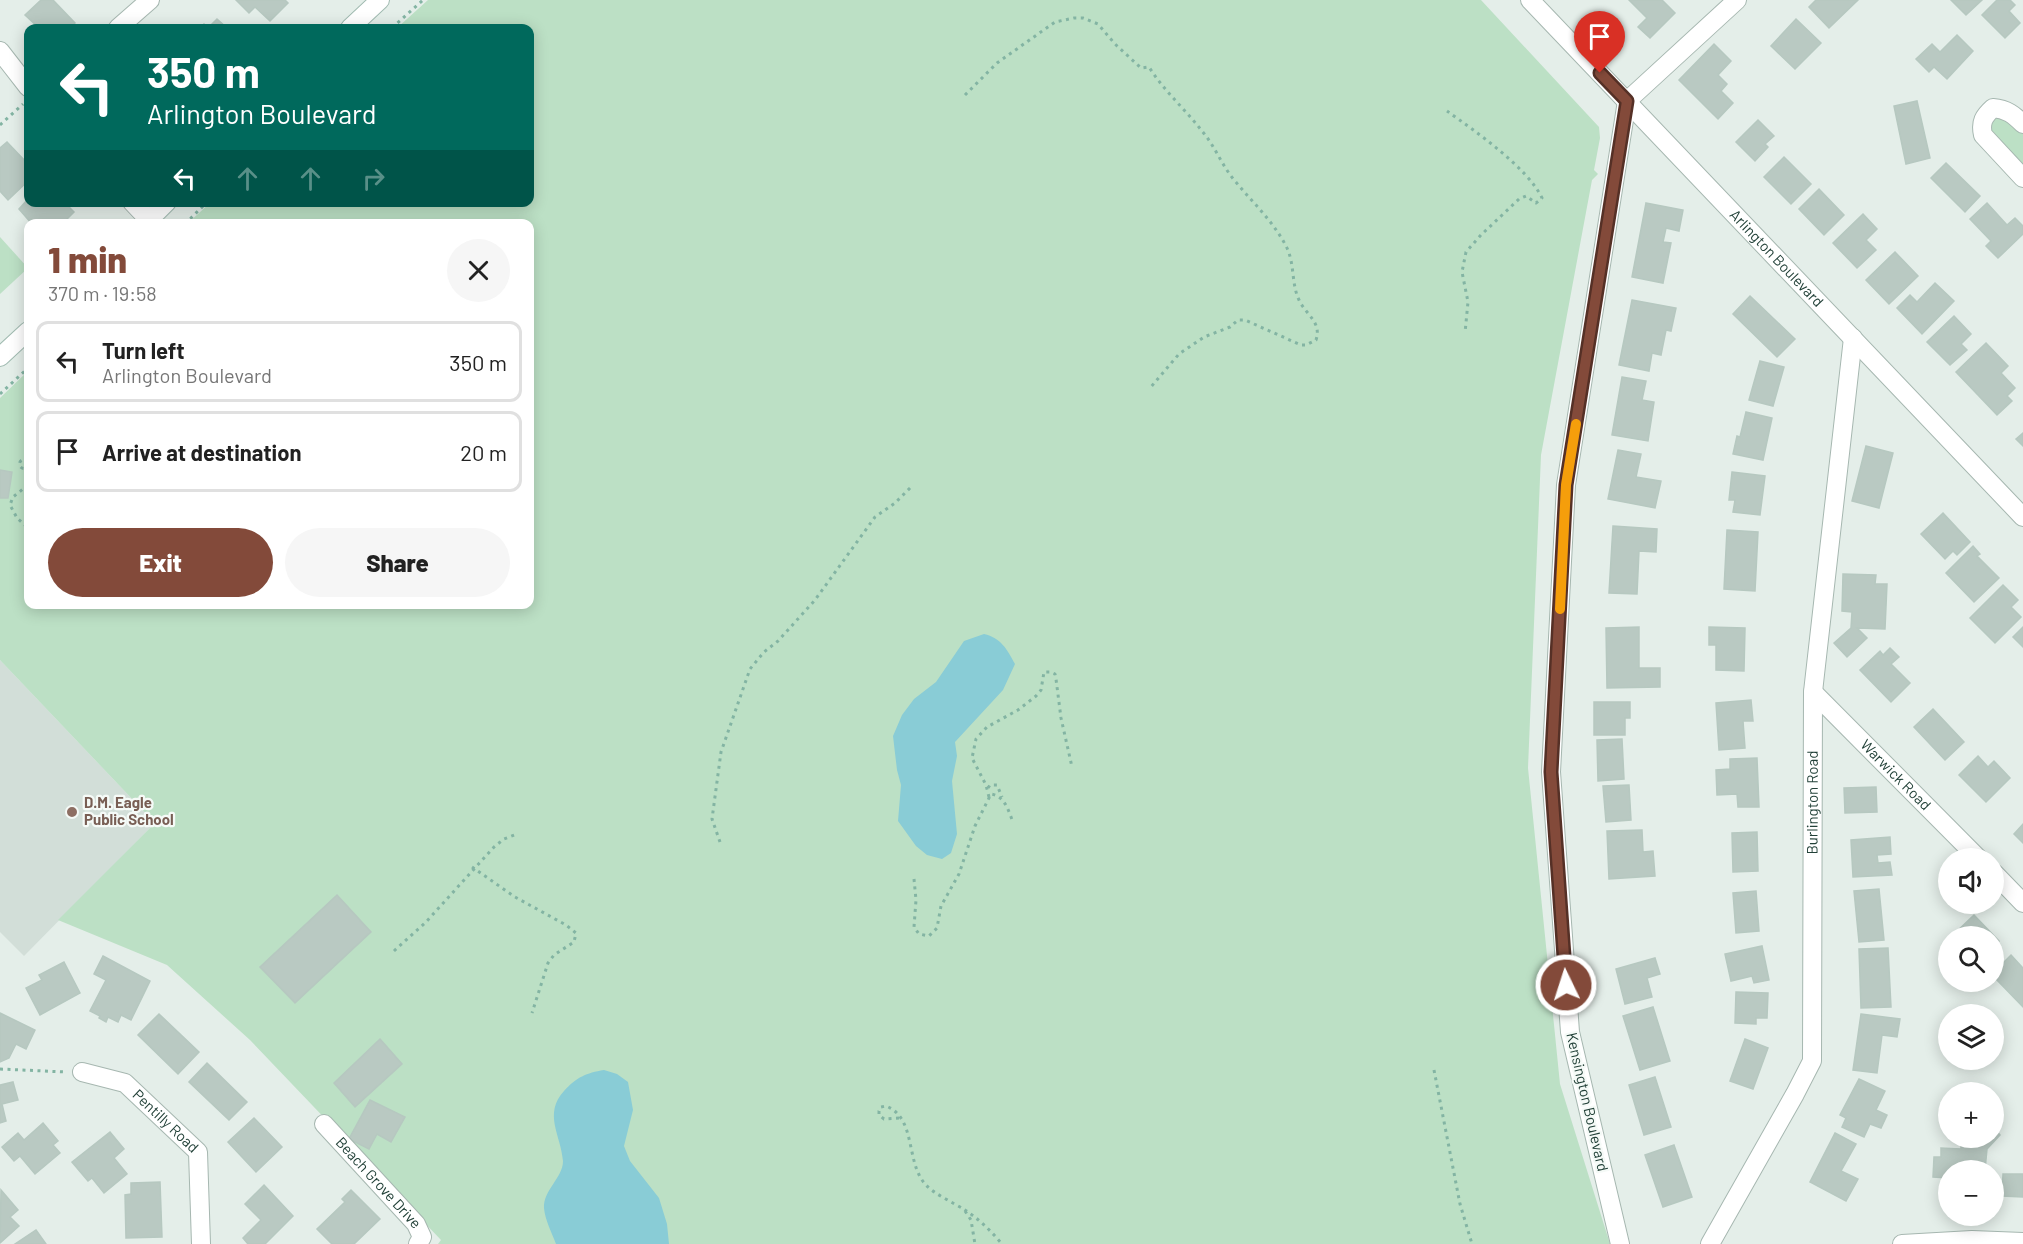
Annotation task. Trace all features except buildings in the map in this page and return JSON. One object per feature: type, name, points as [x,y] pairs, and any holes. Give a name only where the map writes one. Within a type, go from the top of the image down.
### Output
[{"type":"street","points":[[123,24],[150,0]]},
{"type":"street","points":[[354,24],[380,0]]},
{"type":"street","name":"Arlington Boulevard","points":[[1530,0],[2023,517]]},
{"type":"street","points":[[1627,101],[1737,0]]},
{"type":"street","points":[[0,51],[24,82]]},
{"type":"street","name":"Kensington Boulevard","points":[[1620,1244],[1570,1032],[1551,772],[1566,485],[1627,101]]},
{"type":"street","points":[[2023,124],[2012,113],[1993,108],[1983,120],[1981,127],[1983,135],[2023,178]]},
{"type":"street","points":[[150,219],[162,207]]},
{"type":"street","points":[[0,357],[24,335]]},
{"type":"street","name":"Burlington Road","points":[[1710,1244],[1812,1061],[1814,692],[1853,338]]},
{"type":"street","name":"Warwick Road","points":[[1814,692],[1968,848]]},
{"type":"street","points":[[2004,883],[2023,903]]},
{"type":"street","name":"Pentilly Road","points":[[82,1072],[125,1083],[198,1152],[201,1244]]},
{"type":"street","name":"Beach Grove Drive","points":[[324,1124],[416,1224],[422,1237],[418,1244]]},
{"type":"street","points":[[1902,1244],[1972,1240],[2023,1242]]},
{"type":"path","points":[[396,24],[423,0]]},
{"type":"path","points":[[965,95],[997,63],[1054,22],[1074,18],[1094,22],[1142,68],[1149,67],[1207,138],[1228,171],[1264,213],[1286,247],[1290,256],[1293,286],[1300,302],[1316,323],[1318,333],[1316,340],[1301,345],[1245,320],[1238,320],[1230,327],[1204,337],[1179,354],[1149,388]]},
{"type":"path","points":[[0,125],[24,103]]},
{"type":"path","points":[[1447,111],[1498,150],[1521,172],[1542,198],[1536,203],[1526,196],[1519,200],[1480,235],[1466,252],[1462,272],[1468,302],[1465,333]]},
{"type":"path","points":[[190,219],[202,207]]},
{"type":"path","points":[[0,394],[24,372]]},
{"type":"path","points":[[720,842],[712,819],[721,752],[750,669],[815,600],[875,517],[895,503],[912,486]]},
{"type":"path","points":[[24,488],[13,497],[10,505],[17,518],[24,524]]},
{"type":"path","points":[[989,797],[986,784],[972,758],[976,740],[987,727],[1018,710],[1036,696],[1041,690],[1044,672],[1055,674],[1061,718],[1072,767]]},
{"type":"path","points":[[914,879],[916,900],[913,923],[920,934],[929,936],[937,928],[941,906],[959,874],[975,826],[989,797],[988,787],[997,785],[1013,822]]},
{"type":"path","points":[[989,797],[995,794],[1003,799]]},
{"type":"path","points":[[394,951],[426,922],[494,847],[504,839],[517,834]]},
{"type":"path","points":[[472,867],[515,897],[567,925],[576,933],[574,942],[554,955],[548,963],[532,1013]]},
{"type":"path","points":[[0,1069],[82,1072]]},
{"type":"path","points":[[1434,1070],[1460,1204],[1472,1244]]},
{"type":"path","points":[[899,1118],[884,1119],[879,1116],[879,1111],[881,1107],[886,1106],[897,1112],[909,1135],[917,1171],[926,1186],[964,1209],[1002,1244]]},
{"type":"path","points":[[964,1209],[971,1220],[975,1244]]},
{"type":"shaded area","name":"D.M. Eagle Public School","points":[[0,660],[155,823],[24,956],[0,932]]},
{"type":"green space","points":[[428,0],[1481,0],[1599,127],[1600,138],[1594,170],[1598,174],[1592,180],[1541,455],[1528,768],[1560,1084],[1610,1244],[438,1244],[441,1240],[250,1040],[167,965],[58,920],[155,823],[0,660],[0,398],[24,375],[24,609],[534,609],[534,219],[192,219],[206,207],[534,207],[534,24],[401,24]]},
{"type":"green space","points":[[2000,116],[2023,131],[2023,169],[1993,137],[1990,126],[1995,117]]},
{"type":"green space","points":[[0,237],[24,264],[24,272],[0,294]]},
{"type":"water","points":[[984,634],[995,638],[1003,645],[1015,664],[1003,690],[955,742],[957,756],[952,781],[957,834],[951,853],[942,859],[927,855],[916,846],[898,821],[901,785],[893,736],[902,715],[914,699],[936,682],[964,641]]},
{"type":"water","points":[[604,1070],[617,1074],[628,1082],[633,1110],[624,1146],[630,1161],[659,1198],[667,1224],[669,1244],[556,1244],[549,1226],[544,1208],[545,1202],[560,1173],[563,1161],[555,1125],[555,1108],[564,1091],[573,1082],[587,1074]]},
{"type":"slow traffic","points":[[1560,609],[1566,485],[1576,424]]},
{"type":"place","name":"D.M. Eagle Public School","points":[[72,812]]},
{"type":"route","points":[[1566,985],[1551,772],[1566,485],[1627,101],[1600,73]]}]
